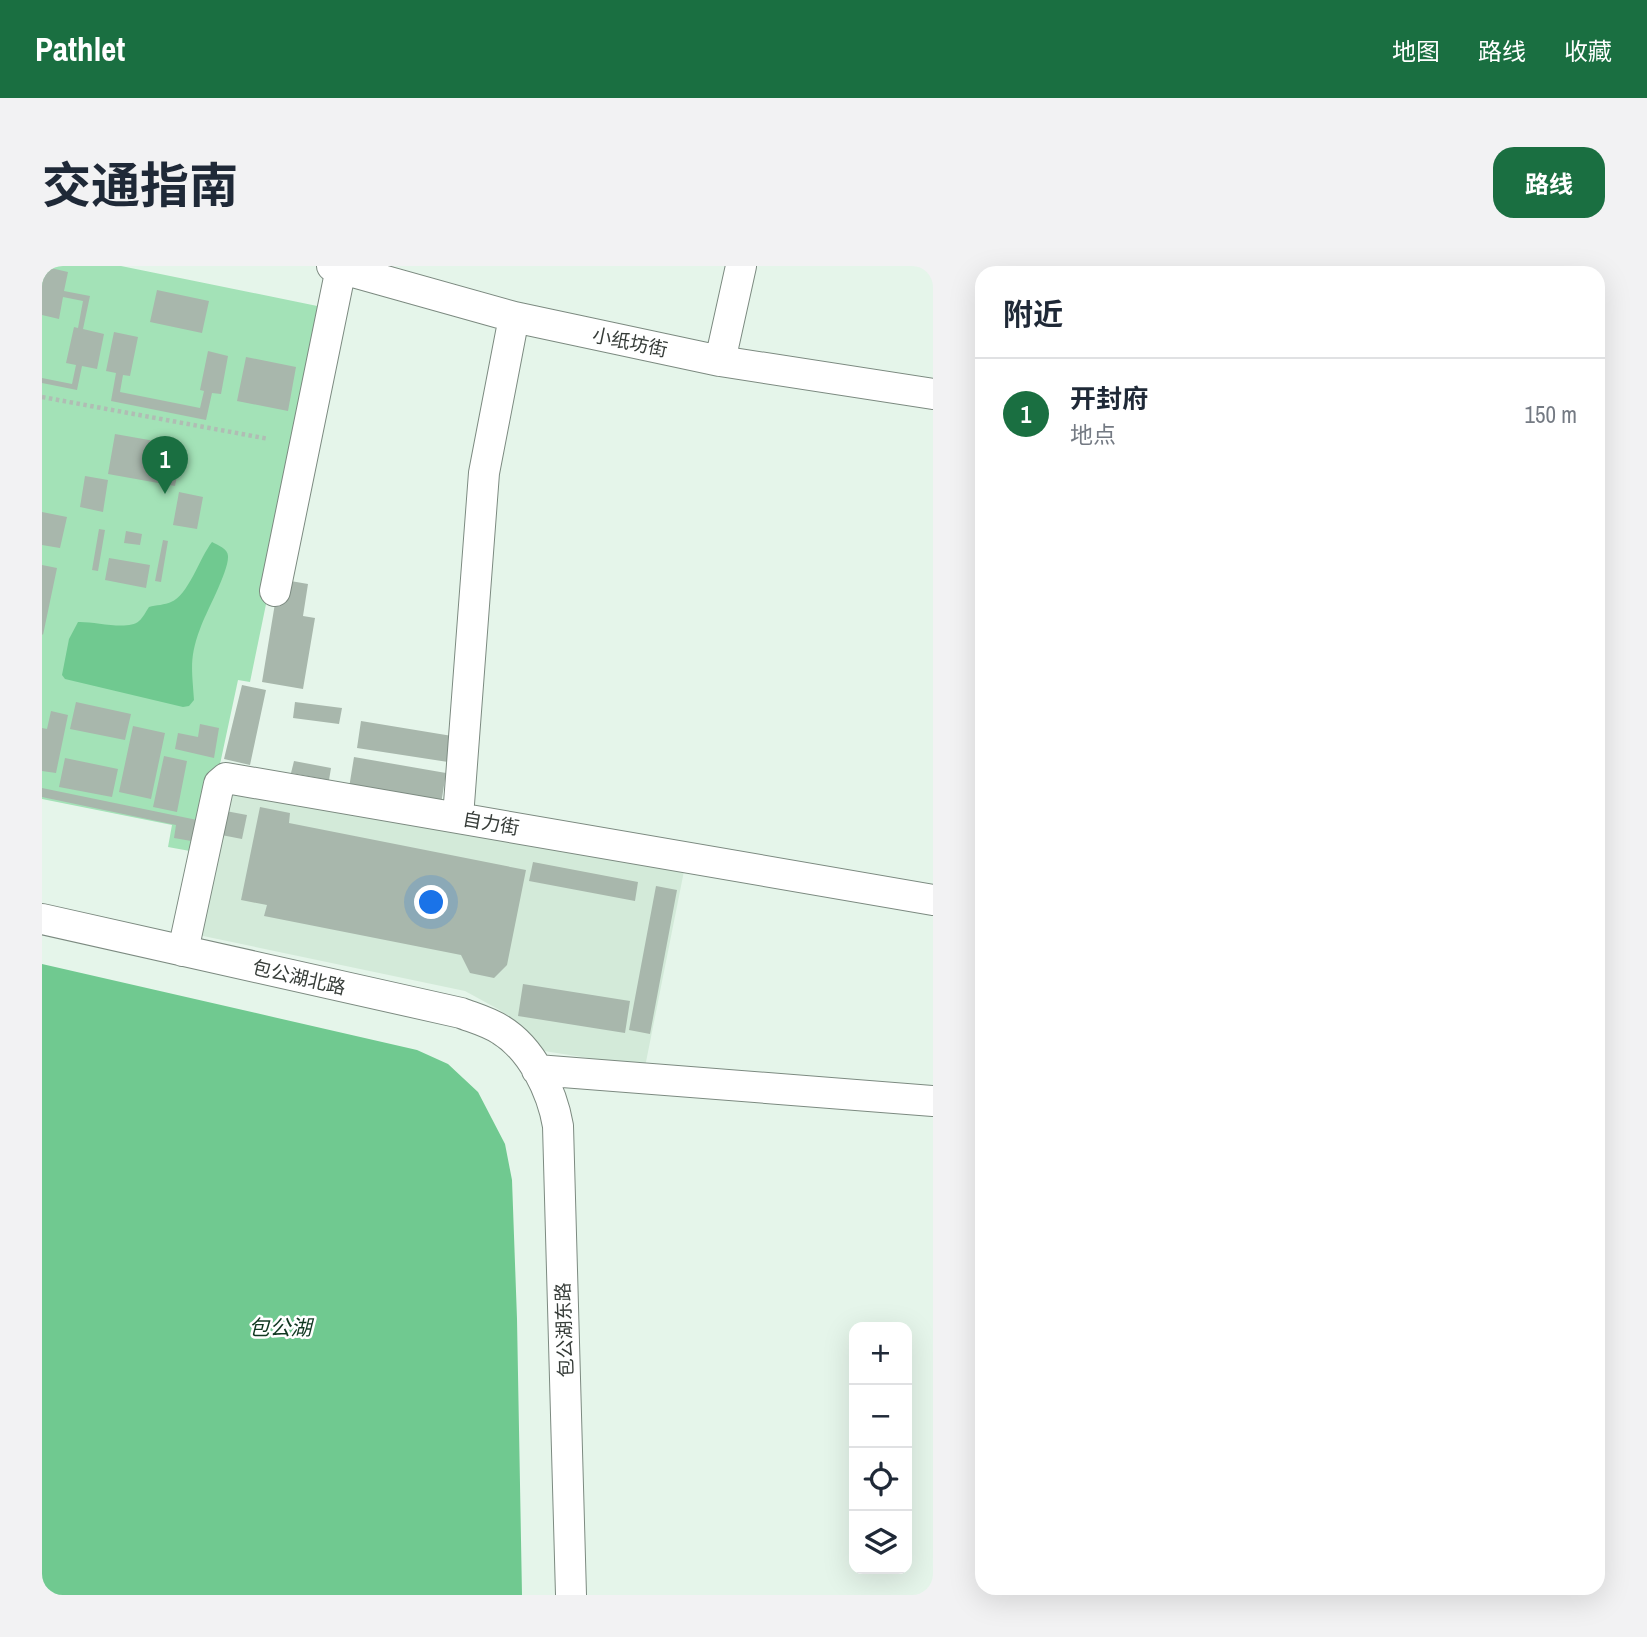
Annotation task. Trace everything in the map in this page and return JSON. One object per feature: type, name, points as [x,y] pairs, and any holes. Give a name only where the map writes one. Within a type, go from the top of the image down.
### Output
[{"type":"street","points":[[720,361],[741,266]]},
{"type":"street","points":[[275,591],[337,267]]},
{"type":"street","name":"小纸坊街","points":[[337,267],[514,317],[720,361],[933,394]]},
{"type":"street","points":[[458,817],[484,474],[514,317]]},
{"type":"street","name":"自力街","points":[[183,951],[219,784],[226,778],[933,900]]},
{"type":"street","name":"包公湖北路","points":[[42,919],[461,1013],[504,1031],[524,1049],[537,1070]]},
{"type":"street","points":[[537,1070],[933,1101]]},
{"type":"street","name":"包公湖东路","points":[[537,1070],[552,1101],[558,1126],[570,1595]]},
{"type":"path","points":[[42,397],[269,439]]},
{"type":"shaded area","points":[[42,266],[121,266],[327,308],[250,682],[238,680],[201,853],[168,847],[172,825],[42,799]]},
{"type":"shaded area","points":[[216,785],[684,871],[645,1067],[544,1051],[522,1025],[465,991],[184,932]]},
{"type":"water","points":[[212,542],[226,551],[228,556],[221,581],[194,648],[194,700],[189,706],[183,707],[65,679],[62,675],[69,639],[78,622],[134,624],[149,607],[171,602],[183,592]]},
{"type":"water","name":"包公湖","points":[[42,964],[417,1050],[448,1064],[478,1092],[505,1144],[512,1180],[522,1595],[42,1595]]},
{"type":"building","points":[[42,266],[68,272],[64,291],[90,296],[83,329],[104,334],[97,369],[82,366],[77,390],[42,383],[42,378],[72,384],[76,365],[66,363],[74,327],[78,328],[83,301],[63,297],[59,319],[42,315]]},
{"type":"building","points":[[157,290],[209,301],[202,333],[150,322]]},
{"type":"building","points":[[114,332],[138,337],[130,376],[123,375],[120,392],[200,408],[204,391],[200,390],[208,351],[228,356],[221,394],[212,393],[206,420],[111,401],[116,373],[106,371]]},
{"type":"building","points":[[246,357],[296,367],[288,411],[237,401]]},
{"type":"building","points":[[115,434],[183,446],[175,486],[108,474]]},
{"type":"building","points":[[85,476],[108,480],[103,512],[80,507]]},
{"type":"building","points":[[179,492],[203,497],[197,529],[173,525]]},
{"type":"building","points":[[42,512],[67,517],[60,548],[42,545]]},
{"type":"building","points":[[99,529],[105,530],[98,571],[92,570]]},
{"type":"building","points":[[126,531],[142,534],[140,545],[124,543]]},
{"type":"building","points":[[163,540],[168,541],[161,582],[155,581]]},
{"type":"building","points":[[109,558],[150,565],[146,588],[105,580]]},
{"type":"building","points":[[42,565],[57,568],[43,635],[42,634]]},
{"type":"building","points":[[279,579],[308,584],[303,616],[315,618],[303,689],[262,682]]},
{"type":"building","points":[[242,685],[266,690],[250,765],[224,759]]},
{"type":"building","points":[[76,702],[131,714],[125,740],[70,729]]},
{"type":"building","points":[[295,702],[342,708],[339,724],[293,718]]},
{"type":"building","points":[[51,711],[68,715],[56,773],[42,771],[42,728],[47,729]]},
{"type":"building","points":[[361,721],[452,736],[448,762],[357,748]]},
{"type":"building","points":[[200,724],[219,728],[214,758],[175,749],[178,733],[198,737]]},
{"type":"building","points":[[133,726],[165,733],[151,799],[119,792]]},
{"type":"building","points":[[164,756],[187,761],[177,812],[153,807]]},
{"type":"building","points":[[354,757],[446,773],[441,804],[349,788]]},
{"type":"building","points":[[65,758],[118,769],[112,797],[59,787]]},
{"type":"building","points":[[294,761],[331,768],[329,780],[291,773]]},
{"type":"building","points":[[42,788],[202,821],[197,842],[174,838],[176,825],[42,797]]},
{"type":"building","points":[[260,807],[290,813],[289,823],[526,870],[507,965],[494,978],[470,973],[461,955],[264,916],[267,905],[241,900]]},
{"type":"building","points":[[215,809],[247,815],[242,839],[211,833]]},
{"type":"building","points":[[533,862],[638,882],[635,901],[529,881]]},
{"type":"building","points":[[656,886],[677,890],[650,1034],[629,1030]]},
{"type":"building","points":[[523,984],[630,1001],[625,1033],[518,1016]]},
{"type":"place","name":"开封府","points":[[165,494]]}]
